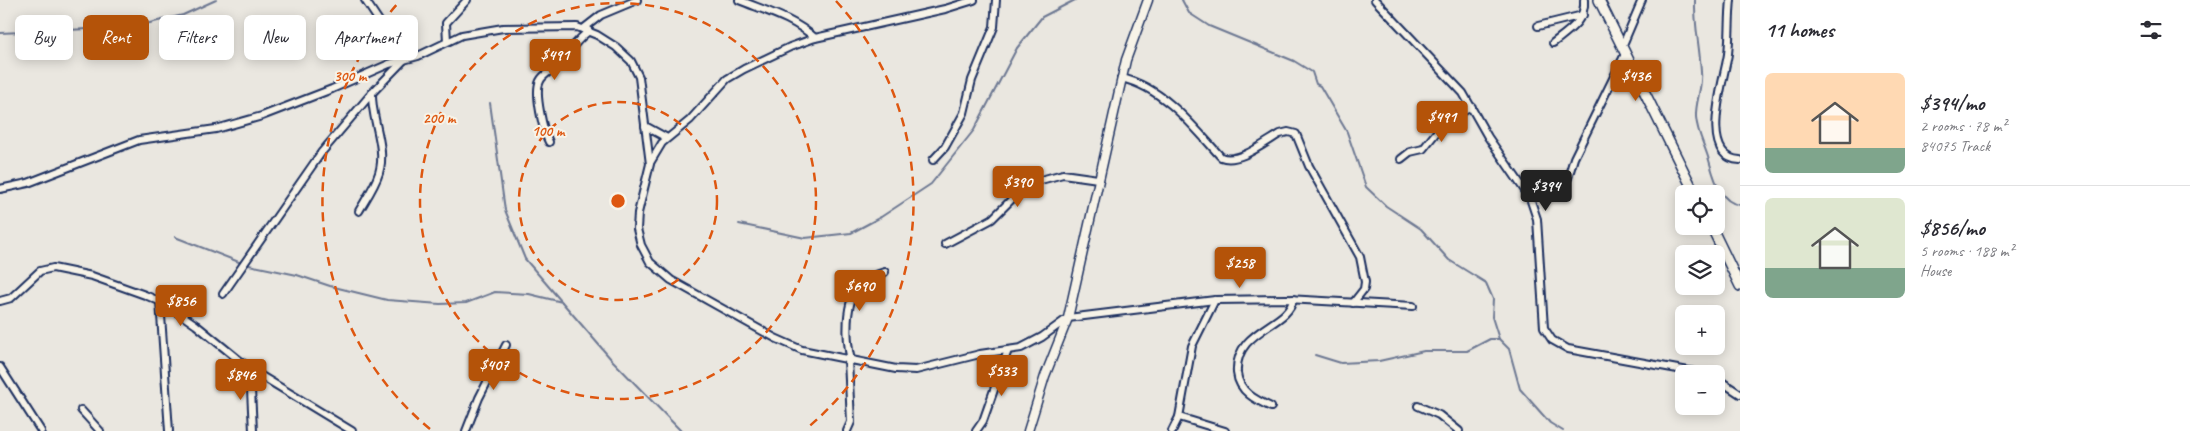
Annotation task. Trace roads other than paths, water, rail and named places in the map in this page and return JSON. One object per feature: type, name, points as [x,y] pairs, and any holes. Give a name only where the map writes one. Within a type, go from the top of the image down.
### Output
[{"type":"main road","points":[[1598,0],[1690,185]]},
{"type":"main road","points":[[1715,235],[1740,286]]},
{"type":"street","points":[[365,0],[375,15]]},
{"type":"street","points":[[447,41],[446,23],[467,0]]},
{"type":"street","points":[[550,142],[542,123],[539,84],[544,76],[557,65],[586,30],[601,16],[637,0]]},
{"type":"street","points":[[739,0],[784,17],[806,30],[815,38]]},
{"type":"street","points":[[974,0],[945,9],[815,38],[790,46],[732,75],[690,120],[667,138],[653,155],[638,213],[637,229],[645,254],[656,269],[741,320],[792,346],[850,360],[916,370],[1033,343],[1054,330],[1068,318],[1215,300],[1293,299],[1414,306]]},
{"type":"street","points":[[933,160],[945,147],[964,113],[972,80],[994,27],[996,0]]},
{"type":"street","points":[[1028,431],[1042,383],[1068,318],[1121,78],[1148,0]]},
{"type":"street","points":[[1375,0],[1458,87],[1534,207],[1543,322],[1552,340],[1568,349],[1675,369]]},
{"type":"street","points":[[1553,43],[1574,27],[1583,15],[1584,0]]},
{"type":"street","points":[[1568,178],[1574,158],[1624,51],[1642,0]]},
{"type":"street","points":[[1731,0],[1727,59],[1715,121],[1722,147],[1730,157],[1740,160]]},
{"type":"street","points":[[1538,26],[1583,15]]},
{"type":"street","points":[[418,54],[447,41],[495,29],[550,26],[586,30],[616,47],[634,65],[639,77],[650,164]]},
{"type":"street","points":[[0,189],[28,183],[139,140],[216,129],[254,118],[404,60]]},
{"type":"street","points":[[223,294],[321,154],[372,94],[406,60]]},
{"type":"street","points":[[1121,78],[1138,82],[1156,93],[1192,126],[1221,157],[1226,159],[1237,158],[1280,134],[1288,132],[1296,134],[1309,166],[1336,213],[1362,266],[1364,288],[1353,303]]},
{"type":"street","points":[[359,211],[377,179],[382,159],[374,119],[372,94]]},
{"type":"street","points":[[1401,159],[1410,152],[1423,149],[1447,119],[1472,107]]},
{"type":"street","points":[[645,126],[667,138]]},
{"type":"street","points":[[944,244],[992,218],[1017,194],[1036,181],[1063,174],[1098,179]]},
{"type":"street","points":[[0,301],[11,298],[40,272],[53,268],[92,276],[160,302],[196,325],[250,369],[352,431]]},
{"type":"street","points":[[847,431],[851,422],[849,315],[856,290],[865,280],[885,272]]},
{"type":"street","points":[[1271,407],[1252,397],[1240,383],[1238,358],[1244,346],[1289,310],[1293,299]]},
{"type":"street","points":[[1172,431],[1179,417],[1192,346],[1215,300]]},
{"type":"street","points":[[160,302],[169,431]]},
{"type":"street","points":[[466,431],[479,398],[506,344]]},
{"type":"street","points":[[976,431],[983,421],[1008,350]]},
{"type":"street","points":[[0,367],[41,431]]},
{"type":"street","points":[[250,369],[253,431]]},
{"type":"street","points":[[1725,384],[1740,394]]},
{"type":"street","points":[[1418,406],[1438,416],[1460,431]]},
{"type":"street","points":[[81,410],[100,431]]},
{"type":"street","points":[[1179,417],[1225,431]]},
{"type":"waterway","points":[[0,33],[133,27],[183,15],[216,0]]},
{"type":"waterway","points":[[739,224],[805,238],[851,233],[881,217],[931,184],[974,130],[1017,48],[1042,17],[1075,0]]},
{"type":"waterway","points":[[1182,0],[1189,13],[1209,26],[1294,61],[1312,72],[1316,84],[1320,86],[1347,132],[1366,187],[1386,206],[1421,229],[1449,260],[1486,283],[1493,299],[1492,317],[1499,339],[1509,349],[1520,389],[1550,423],[1563,431]]},
{"type":"waterway","points":[[1695,0],[1701,78],[1696,111],[1698,127],[1717,185],[1726,198],[1732,203],[1740,205]]},
{"type":"waterway","points":[[490,103],[505,210],[525,259],[611,359],[681,431]]},
{"type":"waterway","points":[[175,237],[244,264],[297,275],[330,286],[387,300],[440,304],[466,303],[495,292],[529,294],[562,302]]},
{"type":"waterway","points":[[1315,355],[1341,363],[1379,361],[1424,351],[1467,351],[1490,339],[1499,339]]}]
